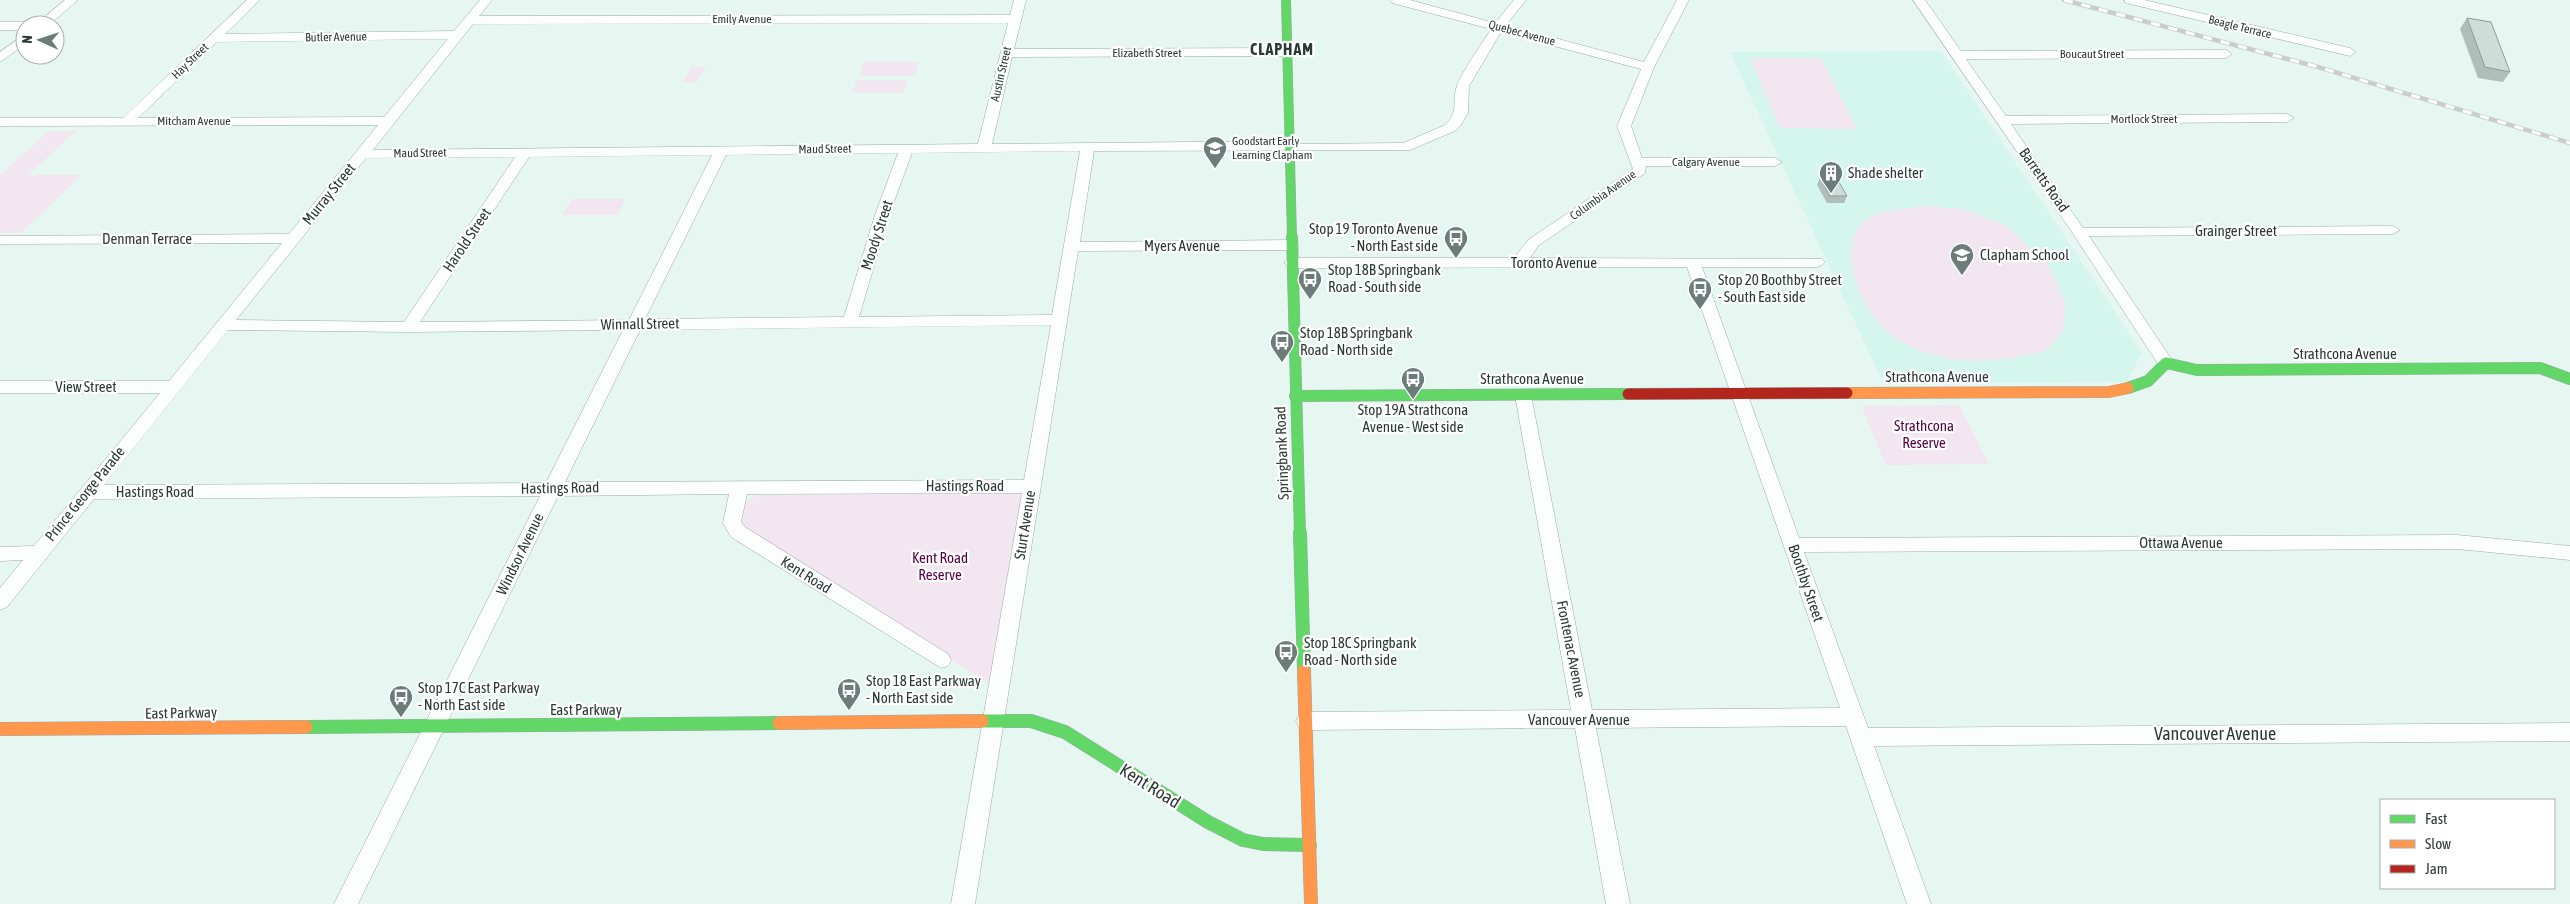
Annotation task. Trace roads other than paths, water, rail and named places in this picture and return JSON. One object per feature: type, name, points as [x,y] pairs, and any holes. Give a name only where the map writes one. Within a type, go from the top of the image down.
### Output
[{"type":"street","points":[[53,15],[72,0]]},
{"type":"street","name":"Hay Street","points":[[126,122],[254,0]]},
{"type":"street","name":"Murray Street","points":[[168,392],[486,0]]},
{"type":"street","name":"Austin Street","points":[[984,148],[1020,0]]},
{"type":"street","name":"Springbank Road","points":[[1286,0],[1295,396],[1311,904]]},
{"type":"street","name":"Quebec Avenue","points":[[1396,0],[1648,67]]},
{"type":"street","name":"Maud Street","points":[[361,154],[906,148],[1404,147],[1450,128],[1456,122],[1461,113],[1463,86],[1498,27],[1520,0]]},
{"type":"street","name":"Columbia Avenue","points":[[1518,263],[1533,243],[1640,170],[1624,126],[1648,67],[1683,0]]},
{"type":"street","name":"Barretts Road","points":[[1919,0],[2080,232],[2166,363]]},
{"type":"street","name":"Beagle Terrace","points":[[2130,0],[2292,40],[2350,52]]},
{"type":"street","name":"Emily Avenue","points":[[470,20],[1014,19]]},
{"type":"street","points":[[0,26],[15,26]]},
{"type":"street","name":"Butler Avenue","points":[[215,38],[457,35]]},
{"type":"street","points":[[0,58],[15,46]]},
{"type":"street","name":"Elizabeth Street","points":[[1006,53],[1287,52]]},
{"type":"street","name":"Boucaut Street","points":[[1957,55],[2226,54]]},
{"type":"street","name":"Mortlock Street","points":[[2002,120],[2287,118]]},
{"type":"street","name":"Mitcham Avenue","points":[[0,122],[388,121]]},
{"type":"street","name":"Sturt Avenue","points":[[962,904],[1088,147]]},
{"type":"street","name":"Moody Street","points":[[850,322],[882,215],[906,148]]},
{"type":"street","name":"Windsor Avenue","points":[[346,904],[721,150]]},
{"type":"street","name":"Harold Street","points":[[409,327],[525,152]]},
{"type":"street","name":"Calgary Avenue","points":[[1637,162],[1775,162]]},
{"type":"street","name":"Grainger Street","points":[[2080,232],[2393,230]]},
{"type":"street","name":"Denman Terrace","points":[[0,240],[293,238]]},
{"type":"street","name":"Myers Avenue","points":[[1071,247],[1292,245]]},
{"type":"street","name":"Boothby Street","points":[[1692,262],[1918,904]]},
{"type":"street","name":"Toronto Avenue","points":[[1292,263],[1817,262]]},
{"type":"street","name":"Winnall Street","points":[[223,325],[409,327],[1058,320]]},
{"type":"street","name":"Strathcona Avenue","points":[[1295,396],[2109,392],[2139,388],[2158,375],[2166,363],[2197,370],[2540,368],[2568,378]]},
{"type":"street","name":"View Street","points":[[0,387],[168,392]]},
{"type":"street","name":"View Street","points":[[0,396],[168,392]]},
{"type":"street","name":"Prince George Parade","points":[[0,602],[37,553],[168,392]]},
{"type":"street","name":"Frontenac Avenue","points":[[1523,394],[1618,904]]},
{"type":"street","name":"Hastings Road","points":[[88,492],[1032,486]]},
{"type":"street","name":"Kent Road","points":[[740,487],[732,523],[738,532],[941,660]]},
{"type":"street","name":"Ottawa Avenue","points":[[1792,545],[2457,542],[2570,552]]},
{"type":"street","points":[[0,554],[37,553]]},
{"type":"street","name":"Vancouver Avenue","points":[[1306,721],[1853,717]]},
{"type":"street","name":"Kent Road","points":[[993,721],[1031,721],[1056,728],[1208,822],[1243,840],[1263,844],[1310,844]]},
{"type":"street","name":"East Parkway","points":[[0,730],[993,721]]},
{"type":"street","name":"Vancouver Avenue","points":[[1860,736],[2570,732]]},
{"type":"railway","points":[[2064,0],[2318,67],[2570,143]]},
{"type":"place","name":"Goodstart Early Learning Clapham","points":[[1215,169]]},
{"type":"place","name":"Shade shelter","points":[[1831,194]]},
{"type":"place","name":"Stop 19 Toronto Avenue - North East side","points":[[1456,259]]},
{"type":"place","name":"Clapham School","points":[[1962,276]]},
{"type":"place","name":"Stop 18B Springbank Road - South side","points":[[1310,300]]},
{"type":"place","name":"Stop 20 Boothby Street - South East side","points":[[1700,310]]},
{"type":"place","name":"Stop 18B Springbank Road - North side","points":[[1282,363]]},
{"type":"place","name":"Stop 19A Strathcona Avenue - West side","points":[[1413,400]]},
{"type":"place","name":"Stop 18C Springbank Road - North side","points":[[1286,673]]},
{"type":"place","name":"Stop 18 East Parkway - North East side","points":[[849,711]]},
{"type":"place","name":"Stop 17C East Parkway - North East side","points":[[401,718]]},
{"type":"district","name":"CLAPHAM","points":[[1282,49]]},
{"type":"park label","name":"Strathcona Reserve","points":[[1924,434]]},
{"type":"park label","name":"Kent Road Reserve","points":[[940,566]]}]
